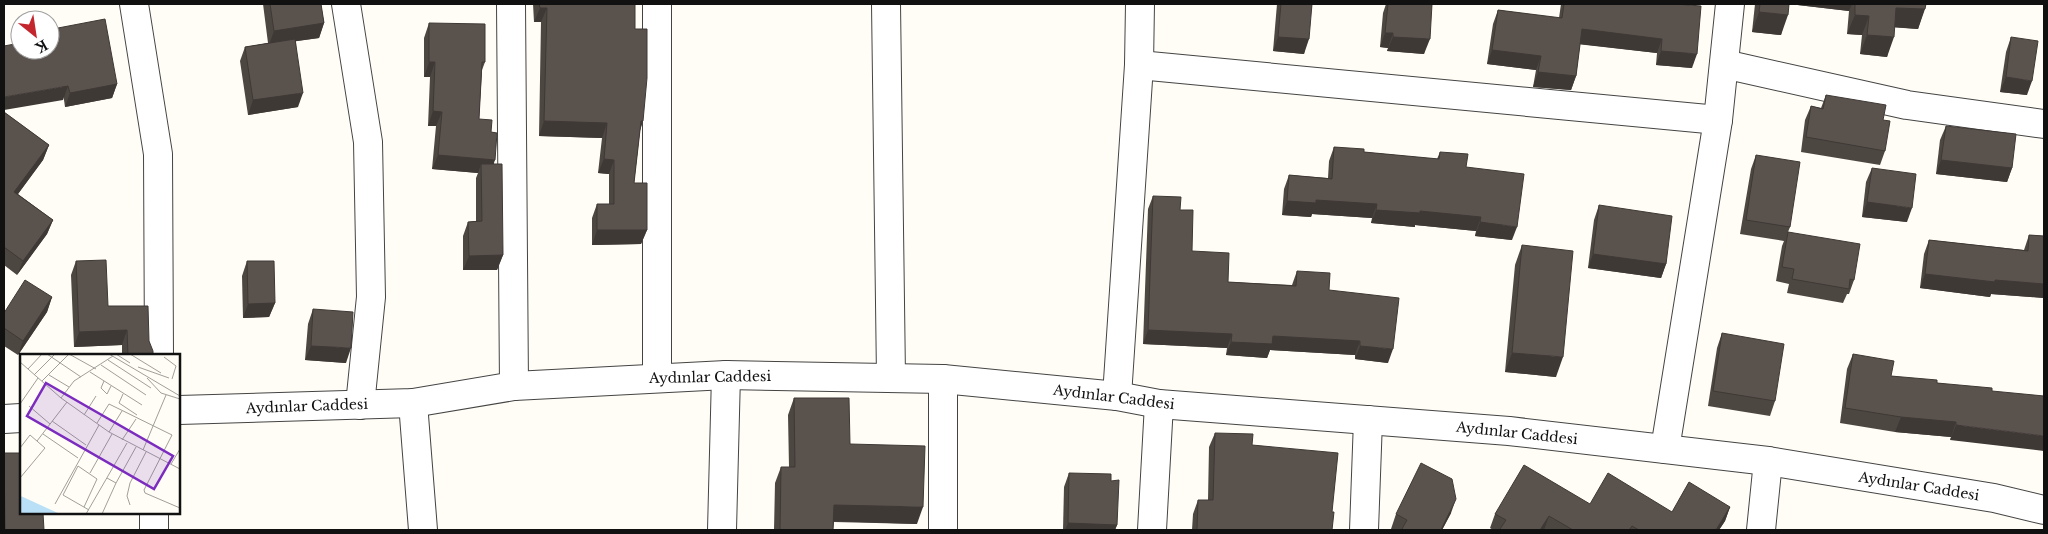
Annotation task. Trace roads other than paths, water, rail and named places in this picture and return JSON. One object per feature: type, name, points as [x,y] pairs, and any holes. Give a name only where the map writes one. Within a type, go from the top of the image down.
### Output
[{"type":"street","points":[[134,4],[158,154],[158,354]]},
{"type":"street","points":[[346,4],[368,142],[371,297],[360,404]]},
{"type":"street","points":[[511,4],[514,386]]},
{"type":"street","points":[[657,4],[657,378]]},
{"type":"street","points":[[886,4],[892,377]]},
{"type":"street","points":[[1117,396],[1139,65],[1140,4]]},
{"type":"street","points":[[1665,449],[1718,120],[1730,4]]},
{"type":"street","points":[[1724,64],[1907,105],[2044,124]]},
{"type":"street","points":[[1139,65],[1718,120]]},
{"type":"street","points":[[722,530],[726,375]]},
{"type":"street","name":"Aydınlar Caddesi","points":[[180,410],[413,403],[514,386],[726,375],[943,379],[1117,396],[1159,404],[1509,431],[1768,461],[1994,498],[2044,510]]},
{"type":"street","points":[[942,530],[943,379]]},
{"type":"street","points":[[413,403],[423,530]]},
{"type":"street","points":[[1152,530],[1159,404]]},
{"type":"street","points":[[4,419],[20,418]]},
{"type":"street","points":[[1364,530],[1368,420]]},
{"type":"street","points":[[1761,530],[1768,461]]},
{"type":"street","points":[[154,514],[154,530]]}]
